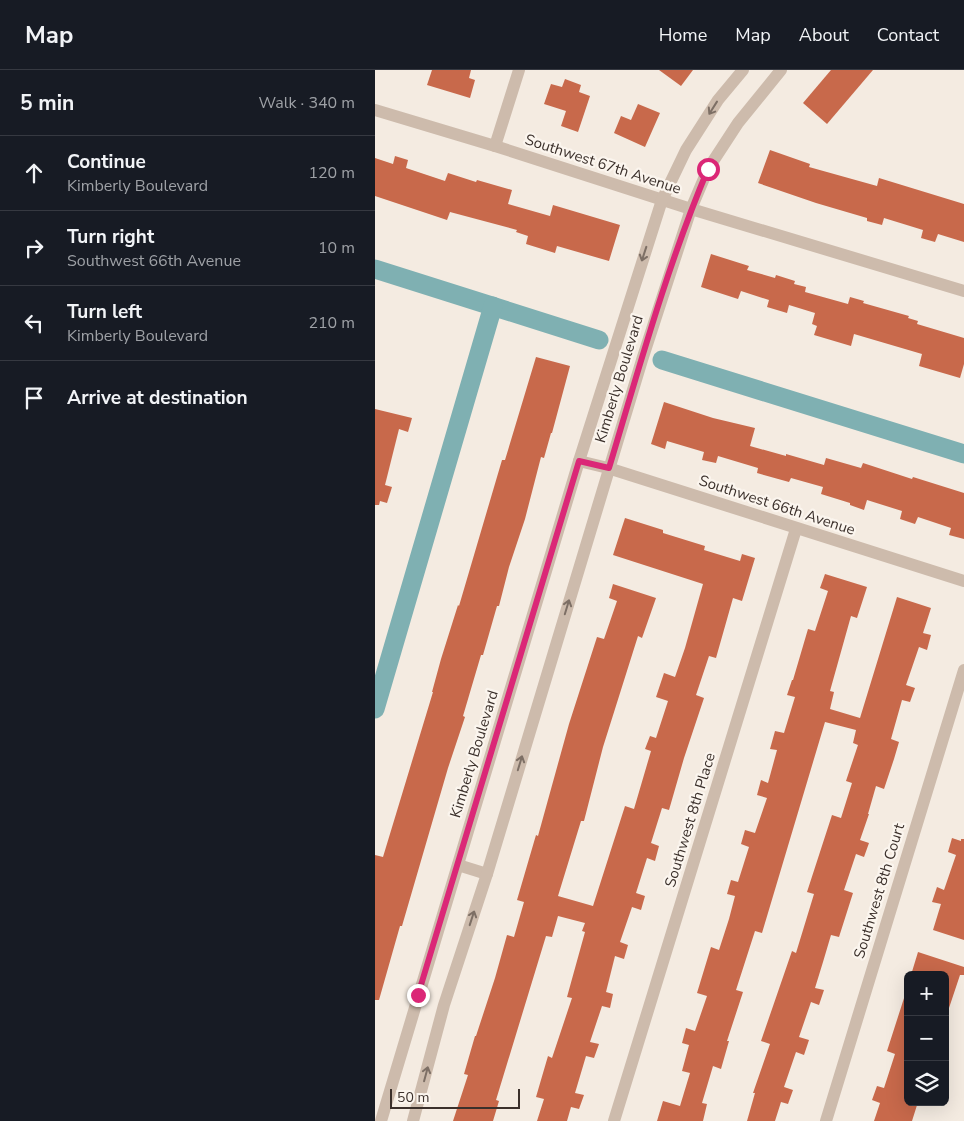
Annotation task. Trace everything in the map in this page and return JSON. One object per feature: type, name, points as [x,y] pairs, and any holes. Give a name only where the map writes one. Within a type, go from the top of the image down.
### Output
[{"type":"street","points":[[495,146],[519,70]]},
{"type":"street","name":"Kimberly Boulevard","points":[[381,1121],[579,461],[662,200],[686,150],[718,100],[743,70]]},
{"type":"street","name":"Kimberly Boulevard","points":[[413,1121],[444,1005],[487,874],[642,360],[691,209],[708,169],[738,123],[781,70]]},
{"type":"street","name":"Southwest 67th Avenue","points":[[375,110],[964,292]]},
{"type":"street","name":"Southwest 66th Avenue","points":[[579,461],[609,468],[964,581]]},
{"type":"street","name":"Southwest 8th Place","points":[[615,1121],[796,529]]},
{"type":"street","name":"Southwest 8th Court","points":[[826,1121],[964,670]]},
{"type":"street","points":[[457,865],[487,874]]},
{"type":"building","points":[[432,70],[471,70],[469,78],[475,80],[470,98],[427,85]]},
{"type":"building","points":[[659,70],[693,70],[681,86]]},
{"type":"building","points":[[831,70],[873,70],[827,124],[803,103]]},
{"type":"building","points":[[565,79],[581,85],[579,92],[590,96],[578,132],[561,126],[566,111],[544,104],[551,84],[562,87]]},
{"type":"building","points":[[638,104],[660,113],[645,147],[614,133],[621,116],[631,120]]},
{"type":"building","points":[[770,150],[810,164],[809,167],[877,186],[879,178],[964,204],[964,242],[938,234],[935,242],[921,238],[923,230],[884,218],[882,225],[867,221],[867,218],[758,183]]},
{"type":"building","points":[[395,156],[408,160],[406,168],[445,181],[448,173],[476,182],[477,180],[512,190],[508,204],[550,216],[553,205],[620,225],[609,261],[557,246],[555,253],[526,244],[528,236],[516,232],[517,230],[450,212],[447,220],[375,196],[375,158],[393,164]]},
{"type":"building","points":[[711,254],[749,266],[747,270],[775,278],[776,275],[795,281],[794,284],[806,287],[805,292],[848,304],[850,297],[864,301],[863,303],[909,316],[908,318],[918,321],[917,324],[964,338],[964,364],[960,378],[919,366],[922,354],[854,334],[851,346],[814,335],[817,326],[812,324],[815,313],[789,305],[787,313],[767,307],[769,300],[741,291],[738,299],[701,287]]},
{"type":"building","points":[[536,357],[570,366],[552,433],[544,458],[541,457],[499,606],[497,606],[483,655],[481,655],[463,716],[465,717],[448,768],[402,926],[400,926],[379,1000],[375,1000],[375,855],[383,857],[433,692],[441,659],[459,606],[502,460],[505,460]]},
{"type":"building","points":[[664,402],[713,418],[755,428],[750,446],[824,465],[826,458],[861,468],[863,463],[964,493],[964,539],[949,535],[951,528],[918,517],[915,524],[900,519],[902,511],[867,500],[864,510],[850,505],[850,503],[821,494],[823,487],[791,478],[789,482],[757,473],[758,468],[718,456],[716,463],[702,460],[704,452],[667,441],[665,449],[651,444]]},
{"type":"building","points":[[375,409],[412,418],[408,432],[399,429],[385,485],[392,487],[387,503],[380,501],[379,505],[375,505]]},
{"type":"building","points":[[625,518],[663,530],[663,533],[705,546],[704,550],[740,561],[742,554],[755,558],[742,601],[733,598],[716,658],[709,656],[696,695],[704,698],[669,810],[662,808],[651,843],[659,846],[655,861],[647,858],[636,893],[645,896],[641,910],[632,907],[620,942],[628,945],[624,959],[615,956],[606,992],[613,994],[610,1008],[602,1006],[590,1042],[599,1044],[594,1058],[586,1056],[575,1093],[584,1095],[579,1109],[571,1107],[567,1121],[537,1121],[544,1099],[536,1097],[548,1056],[552,1058],[572,998],[567,997],[585,932],[582,931],[585,923],[558,916],[552,937],[546,936],[496,1100],[499,1101],[493,1121],[453,1121],[468,1075],[464,1074],[475,1036],[495,978],[507,935],[514,937],[524,902],[517,900],[536,835],[538,836],[569,724],[597,637],[604,639],[617,601],[609,598],[613,584],[656,598],[642,638],[638,636],[603,747],[584,821],[581,821],[558,896],[593,906],[625,806],[634,809],[651,751],[645,749],[650,736],[656,738],[668,701],[656,697],[664,673],[675,677],[685,648],[703,584],[613,555]]},
{"type":"building","points":[[825,574],[867,587],[857,618],[851,616],[830,691],[834,692],[830,709],[860,718],[897,597],[931,608],[923,633],[931,635],[927,650],[919,647],[906,685],[915,688],[910,702],[902,700],[891,739],[899,742],[894,759],[884,789],[876,786],[860,840],[869,843],[864,857],[856,854],[844,890],[853,893],[839,937],[831,935],[815,988],[824,990],[819,1005],[811,1002],[799,1037],[809,1040],[804,1055],[796,1052],[784,1087],[793,1090],[788,1104],[781,1102],[775,1121],[747,1121],[755,1093],[753,1093],[770,1044],[761,1041],[792,951],[796,953],[814,894],[807,892],[832,815],[841,818],[852,783],[846,781],[858,745],[853,743],[856,730],[825,722],[762,933],[755,931],[736,990],[743,992],[727,1041],[729,1041],[721,1069],[713,1066],[702,1103],[707,1104],[703,1121],[657,1121],[663,1101],[680,1106],[690,1073],[682,1071],[689,1045],[682,1043],[686,1028],[695,1031],[707,996],[697,993],[711,947],[719,950],[729,919],[735,896],[727,894],[731,880],[738,882],[749,847],[741,844],[745,830],[755,833],[767,798],[757,795],[761,780],[768,783],[777,750],[770,749],[775,731],[784,733],[795,697],[787,695],[808,629],[815,631],[828,591],[820,588]]},
{"type":"building","points":[[952,838],[961,841],[961,839],[964,839],[964,940],[933,930],[941,904],[932,902],[937,887],[944,890],[956,855],[948,852]]},
{"type":"building","points":[[918,952],[964,967],[964,975],[960,975],[949,1008],[949,971],[912,971]]},
{"type":"building","points":[[904,998],[904,1106],[917,1106],[912,1121],[874,1121],[880,1103],[872,1100],[877,1086],[884,1088],[895,1054],[887,1051]]},
{"type":"waterway","points":[[375,269],[599,340]]},
{"type":"waterway","points":[[375,709],[493,306]]},
{"type":"waterway","points":[[662,360],[964,454]]},
{"type":"route","points":[[418,995],[579,461],[609,468],[691,209],[708,169]]}]
